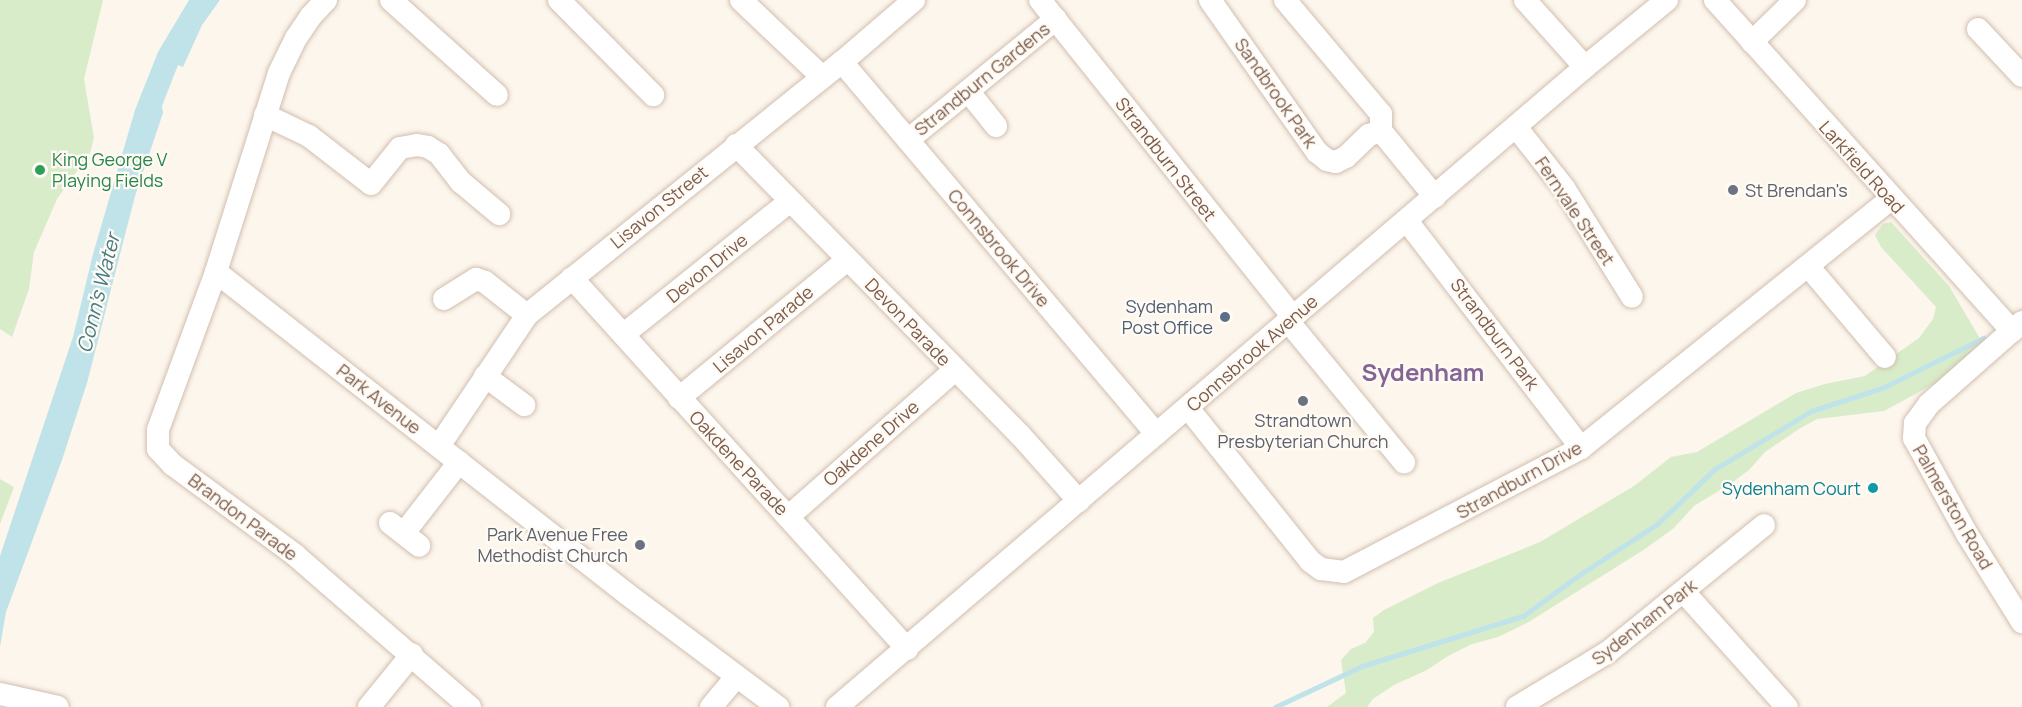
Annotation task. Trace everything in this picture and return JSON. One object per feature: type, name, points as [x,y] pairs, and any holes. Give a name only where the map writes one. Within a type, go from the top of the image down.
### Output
[{"type":"street","points":[[216,272],[279,73],[296,38],[311,16],[326,0]]},
{"type":"street","points":[[391,0],[497,94]]},
{"type":"street","points":[[559,0],[653,96]]},
{"type":"street","points":[[741,0],[822,77]]},
{"type":"street","name":"Strandburn Street","points":[[1040,0],[1404,462]]},
{"type":"street","name":"Sandbrook Park","points":[[1210,0],[1317,152],[1327,160],[1336,162],[1346,157],[1369,135],[1381,131]]},
{"type":"street","points":[[1285,0],[1381,114],[1381,131],[1436,197]]},
{"type":"street","points":[[1525,0],[1585,67]]},
{"type":"street","name":"Connsbrook Avenue","points":[[837,707],[1436,197],[1585,67],[1667,0]]},
{"type":"street","name":"Larkfield Road","points":[[1715,0],[1891,199],[2017,327]]},
{"type":"street","points":[[1752,42],[1795,0]]},
{"type":"street","name":"Lisavon Street","points":[[439,446],[527,315],[842,62],[899,4]]},
{"type":"street","name":"Strandburn Gardens","points":[[908,140],[1056,19]]},
{"type":"street","points":[[1978,29],[2022,76]]},
{"type":"street","name":"Connsbrook Drive","points":[[842,62],[1156,434]]},
{"type":"street","points":[[968,91],[996,126]]},
{"type":"street","points":[[265,115],[309,136],[371,184],[400,148],[417,145],[428,147],[439,154],[462,183],[500,214]]},
{"type":"street","name":"Fernvale Street","points":[[1516,127],[1564,188],[1632,297]]},
{"type":"street","name":"Devon Parade","points":[[736,145],[1079,501]]},
{"type":"street","name":"Strandburn Drive","points":[[1188,408],[1310,561],[1322,569],[1344,572],[1581,448],[1891,199]]},
{"type":"street","name":"Devon Drive","points":[[624,334],[790,201]]},
{"type":"street","name":"Strandburn Park","points":[[1407,221],[1581,448]]},
{"type":"street","name":"Lisavon Parade","points":[[679,398],[847,260]]},
{"type":"street","points":[[1808,266],[1885,357]]},
{"type":"street","name":"Park Avenue","points":[[216,272],[735,677],[778,707]]},
{"type":"street","name":"Brandon Parade","points":[[216,272],[158,430],[158,449],[173,465],[295,555],[412,654],[470,707]]},
{"type":"street","name":"Oakdene Parade","points":[[572,278],[906,649]]},
{"type":"street","points":[[444,299],[476,279],[485,282],[527,315]]},
{"type":"street","name":"Palmerston Road","points":[[2017,327],[1929,404],[1914,423],[1914,438],[1967,534],[2022,622]]},
{"type":"street","name":"Oakdene Drive","points":[[788,517],[955,370]]},
{"type":"street","points":[[485,376],[524,405]]},
{"type":"street","points":[[405,534],[459,462]]},
{"type":"street","name":"Sydenham Park","points":[[1530,704],[1608,652],[1764,525]]},
{"type":"street","points":[[1684,592],[1787,707]]},
{"type":"street","points":[[369,707],[412,654]]},
{"type":"street","points":[[711,707],[735,677]]},
{"type":"street","points":[[4,695],[58,707]]},
{"type":"green space","name":"King George V Playing Fields","points":[[0,0],[103,0],[84,79],[94,138],[90,153],[57,199],[34,252],[29,289],[12,337],[0,329]]},
{"type":"green space","points":[[1891,222],[1949,286],[1985,347],[1943,379],[1884,411],[1817,419],[1799,429],[1765,452],[1749,470],[1733,482],[1694,506],[1674,528],[1645,549],[1527,623],[1498,637],[1472,644],[1448,656],[1427,670],[1394,685],[1373,699],[1367,707],[1327,707],[1346,693],[1341,660],[1351,649],[1365,643],[1374,632],[1373,618],[1384,610],[1438,583],[1540,542],[1634,486],[1671,457],[1697,452],[1796,393],[1825,384],[1865,376],[1919,338],[1933,319],[1936,307],[1881,247],[1875,235],[1883,224]]},
{"type":"green space","points":[[0,479],[14,487],[0,524]]},
{"type":"water","name":"Conn's Water","points":[[189,0],[220,0],[202,25],[183,67],[178,65],[162,106],[163,113],[135,196],[87,383],[62,460],[6,612],[0,647],[0,556],[73,337],[93,254],[135,110],[158,52]]},
{"type":"waterway","points":[[1275,707],[1362,666],[1523,616],[1576,577],[1657,524],[1715,469],[1811,411],[1882,388],[1983,338]]},
{"type":"place","name":"King George V Playing Fields","points":[[40,170]]},
{"type":"place","name":"St Brendan's","points":[[1733,190]]},
{"type":"place","name":"Sydenham Post Office","points":[[1225,317]]},
{"type":"place","name":"Strandtown Presbyterian Church","points":[[1303,401]]},
{"type":"place","name":"Sydenham Court","points":[[1873,488]]},
{"type":"place","name":"Park Avenue Free Methodist Church","points":[[640,545]]},
{"type":"district","name":"Sydenham","points":[[1423,372]]}]
